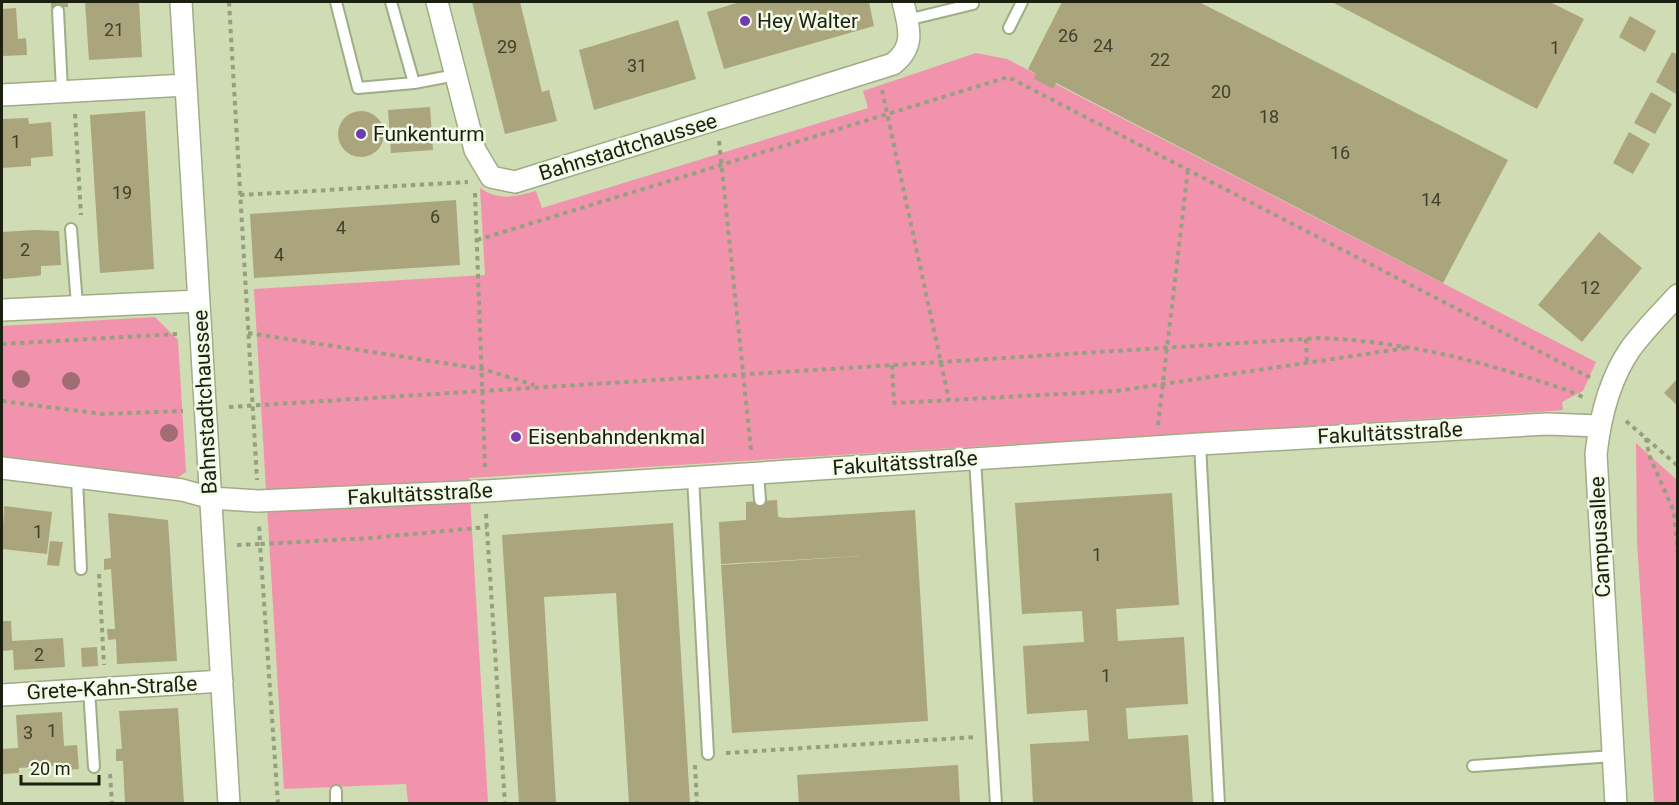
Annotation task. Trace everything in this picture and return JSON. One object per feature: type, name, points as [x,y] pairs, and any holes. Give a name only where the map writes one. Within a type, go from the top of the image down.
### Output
[{"type":"street","name":"Bahnstadtchaussee","points":[[181,2],[229,804]]},
{"type":"street","name":"Bahnstadtchaussee","points":[[437,2],[475,150],[491,177],[515,182],[893,64],[904,55],[909,41],[905,11]]},
{"type":"street","points":[[2,95],[186,85]]},
{"type":"street","name":"Campusallee","points":[[1616,804],[1596,454],[1605,407],[1631,348],[1677,295]]},
{"type":"street","points":[[2,310],[199,301]]},
{"type":"street","name":"Fakultätsstraße","points":[[2,468],[182,490],[211,498],[269,501],[486,491],[1200,444],[1547,424],[1605,407]]},
{"type":"street","name":"Grete-Kahn-Straße","points":[[2,695],[222,681]]},
{"type":"lane","points":[[336,2],[358,88],[414,84],[456,75]]},
{"type":"lane","points":[[391,2],[414,84]]},
{"type":"lane","points":[[1009,28],[1022,2]]},
{"type":"lane","points":[[905,11],[973,4]]},
{"type":"lane","points":[[58,11],[68,90]]},
{"type":"lane","points":[[71,229],[77,305]]},
{"type":"lane","points":[[1200,444],[1219,804]]},
{"type":"lane","points":[[975,459],[996,804]]},
{"type":"lane","points":[[756,473],[760,500]]},
{"type":"lane","points":[[693,477],[708,754]]},
{"type":"lane","points":[[77,478],[81,569]]},
{"type":"lane","points":[[94,767],[97,688]]},
{"type":"lane","points":[[1473,766],[1613,756]]},
{"type":"lane","points":[[336,791],[336,804]]},
{"type":"path","points":[[229,2],[256,467]]},
{"type":"path","points":[[878,69],[949,400]]},
{"type":"path","points":[[477,240],[1008,76],[1188,170],[1605,407],[1646,437],[1677,466]]},
{"type":"path","points":[[68,90],[81,216]]},
{"type":"path","points":[[717,120],[741,373],[756,473]]},
{"type":"path","points":[[1156,447],[1188,170]]},
{"type":"path","points":[[240,195],[475,181]]},
{"type":"path","points":[[2,344],[201,332]]},
{"type":"path","points":[[248,333],[483,369],[538,386]]},
{"type":"path","points":[[2,401],[102,414],[484,393],[538,386],[1306,339],[1367,340],[1412,347],[1481,363],[1572,392],[1605,407]]},
{"type":"path","points":[[1306,339],[1307,363]]},
{"type":"path","points":[[892,365],[894,403],[1116,391],[1346,356],[1366,356],[1412,347]]},
{"type":"path","points":[[1646,437],[1649,455],[1674,512],[1677,555]]},
{"type":"path","points":[[278,804],[260,544],[370,538],[487,527]]},
{"type":"path","points":[[97,688],[99,569]]},
{"type":"path","points":[[708,754],[992,736]]},
{"type":"path","points":[[110,769],[112,804]]},
{"type":"shaded area","points":[[976,53],[1007,59],[1596,362],[1583,391],[1562,402],[1563,410],[1551,411],[469,478],[488,803],[408,803],[406,784],[284,789],[254,289],[485,275],[480,188],[494,195],[507,197],[536,191],[542,208],[868,108],[863,91]]},
{"type":"shaded area","points":[[155,317],[178,340],[186,472],[177,478],[2,456],[2,326]]},
{"type":"shaded area","points":[[1636,443],[1677,480],[1677,803],[1654,803],[1637,542]]},
{"type":"building","points":[[51,2],[68,2],[68,7],[51,8]]},
{"type":"building","points":[[85,2],[139,2],[142,57],[89,60]]},
{"type":"building","points":[[472,2],[520,2],[542,92],[549,90],[557,121],[505,134]]},
{"type":"building","points":[[740,2],[869,2],[874,26],[724,69],[707,12]]},
{"type":"building","points":[[1062,2],[1199,2],[1508,160],[1443,283],[1056,83],[1053,89],[1034,79],[1036,74],[1028,69]]},
{"type":"building","points":[[1332,2],[1550,2],[1584,19],[1537,109]]},
{"type":"building","points":[[16,8],[18,39],[26,38],[27,55],[2,56],[2,9]]},
{"type":"building","points":[[1630,16],[1656,31],[1645,52],[1619,37]]},
{"type":"building","points":[[678,20],[696,79],[594,110],[579,50]]},
{"type":"building","points":[[1672,52],[1678,55],[1676,94],[1656,82]]},
{"type":"building","points":[[1651,92],[1672,104],[1655,134],[1634,123]]},
{"type":"building","points":[[430,107],[433,150],[391,153],[388,110]]},
{"type":"building","points":[[145,111],[154,269],[100,273],[90,115]]},
{"type":"building","name":"Funkenturm","points":[[361,111],[377,118],[384,134],[377,150],[361,157],[345,150],[338,134],[345,118]]},
{"type":"building","points":[[28,118],[29,124],[51,122],[53,156],[31,158],[31,166],[2,168],[2,119]]},
{"type":"building","points":[[1629,132],[1650,144],[1633,174],[1613,163]]},
{"type":"building","points":[[456,200],[460,265],[254,278],[250,214]]},
{"type":"building","points":[[59,231],[61,265],[41,266],[41,275],[37,276],[2,279],[2,232]]},
{"type":"building","points":[[1599,232],[1642,268],[1582,342],[1538,305]]},
{"type":"building","points":[[1678,378],[1678,406],[1664,393]]},
{"type":"building","points":[[1172,493],[1179,605],[1116,609],[1118,641],[1184,637],[1188,704],[1126,708],[1128,739],[1188,735],[1193,804],[1033,804],[1030,744],[1089,741],[1087,710],[1027,714],[1023,646],[1084,642],[1082,611],[1022,614],[1015,503]]},
{"type":"building","points":[[777,500],[778,517],[787,518],[915,510],[928,721],[732,733],[721,565],[862,556],[721,564],[719,522],[746,520],[746,502]]},
{"type":"building","points":[[4,506],[52,512],[47,554],[2,549]]},
{"type":"building","points":[[108,513],[168,520],[177,661],[117,664],[116,639],[108,640],[107,629],[115,629],[111,569],[104,570],[104,559],[111,558]]},
{"type":"building","points":[[673,523],[690,804],[629,804],[616,593],[544,597],[556,804],[519,804],[502,535]]},
{"type":"building","points":[[50,541],[63,542],[59,566],[47,565]]},
{"type":"building","points":[[2,621],[11,621],[12,641],[63,638],[65,667],[14,670],[13,650],[2,651]]},
{"type":"building","points":[[97,647],[98,666],[82,667],[81,648]]},
{"type":"building","points":[[178,708],[184,804],[125,804],[123,761],[116,761],[116,749],[122,749],[119,711]]},
{"type":"building","points":[[62,712],[64,746],[77,745],[79,769],[66,770],[65,765],[19,768],[19,773],[2,774],[2,749],[18,748],[16,715]]},
{"type":"building","points":[[958,765],[960,804],[799,804],[797,775]]},
{"type":"place","name":"Hey Walter","points":[[745,21]]},
{"type":"place","name":"Funkenturm","points":[[361,134]]},
{"type":"place","name":"Eisenbahndenkmal","points":[[516,437]]}]
